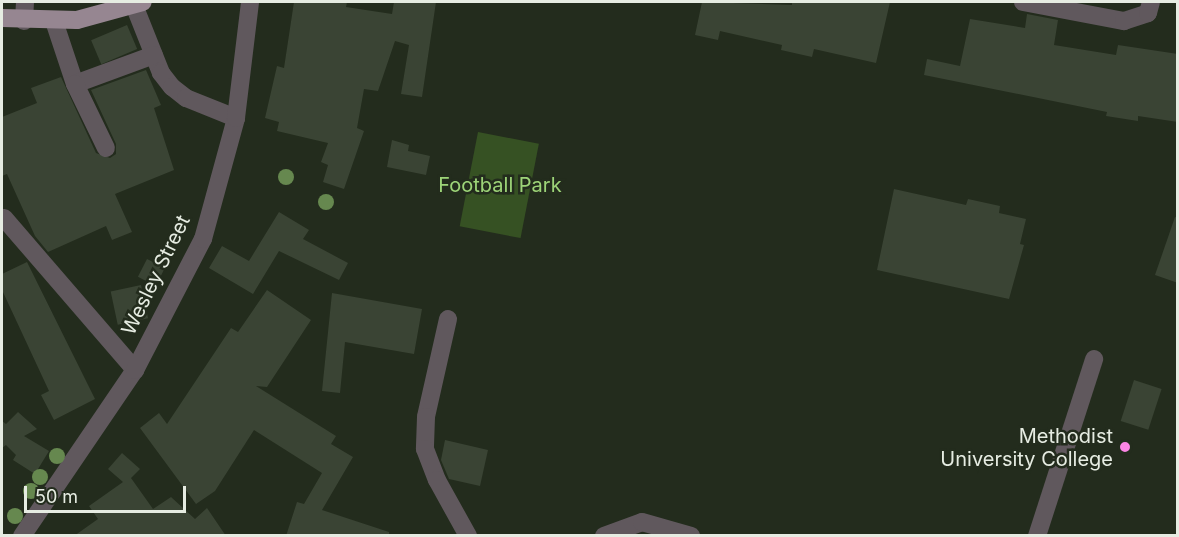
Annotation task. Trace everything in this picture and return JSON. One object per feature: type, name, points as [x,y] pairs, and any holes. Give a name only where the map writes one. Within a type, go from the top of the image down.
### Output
[{"type":"main road","points":[[2,18],[24,21],[77,20],[138,3]]},
{"type":"street","points":[[24,21],[25,2]]},
{"type":"street","name":"Wesley Street","points":[[22,536],[135,370],[203,239],[236,118],[249,2]]},
{"type":"street","points":[[1023,2],[1124,21],[1148,13],[1151,2]]},
{"type":"street","points":[[138,3],[161,73],[186,98],[236,118]]},
{"type":"street","points":[[54,21],[75,84],[106,148]]},
{"type":"street","points":[[75,84],[154,55]]},
{"type":"street","points":[[4,218],[135,370]]},
{"type":"street","points":[[448,319],[426,417],[425,449],[437,480],[468,536]]},
{"type":"street","points":[[1037,536],[1094,359]]},
{"type":"street","points":[[604,536],[642,522],[691,536]]},
{"type":"green space","name":"Football Park","points":[[478,132],[539,144],[521,238],[460,226]]},
{"type":"building","points":[[294,2],[347,2],[346,7],[392,14],[394,2],[436,2],[422,97],[401,94],[409,45],[395,41],[378,91],[364,89],[357,128],[364,131],[344,189],[323,182],[328,165],[321,162],[328,143],[277,131],[279,122],[265,118],[277,66],[284,68]]},
{"type":"building","points":[[702,2],[792,5],[792,2],[890,2],[876,63],[814,49],[812,57],[781,50],[782,45],[720,31],[718,40],[695,35]]},
{"type":"building","points":[[1027,14],[1058,20],[1054,45],[1116,55],[1118,45],[1178,54],[1178,122],[1138,116],[1138,121],[1106,116],[1107,112],[924,75],[927,59],[960,66],[970,19],[1025,28]]},
{"type":"building","points":[[127,25],[137,49],[101,64],[91,40]]},
{"type":"building","points":[[146,70],[161,105],[154,108],[174,170],[115,194],[132,232],[112,240],[106,226],[48,252],[35,236],[7,174],[2,176],[2,117],[37,103],[31,88],[61,77],[96,153],[110,158],[116,154],[116,144],[91,90]]},
{"type":"building","points":[[392,140],[409,145],[408,151],[430,156],[426,175],[387,167]]},
{"type":"building","points":[[894,189],[966,205],[968,199],[1000,206],[999,213],[1026,219],[1020,244],[1024,245],[1009,299],[877,270]]},
{"type":"building","points":[[279,212],[309,230],[303,239],[348,263],[339,280],[279,251],[253,294],[209,268],[222,246],[249,261]]},
{"type":"building","points":[[1175,217],[1178,218],[1178,283],[1155,275]]},
{"type":"building","points":[[147,259],[165,268],[156,286],[138,277]]},
{"type":"building","points":[[27,262],[95,399],[54,420],[41,395],[49,391],[2,290],[2,274]]},
{"type":"building","points":[[141,285],[148,318],[118,325],[111,291]]},
{"type":"building","points":[[267,290],[311,320],[267,387],[256,386],[336,436],[331,444],[353,457],[322,510],[389,532],[389,536],[286,536],[297,502],[304,504],[322,473],[254,430],[215,491],[196,504],[140,428],[159,413],[167,424],[231,328],[238,332]]},
{"type":"building","points":[[332,293],[422,309],[414,354],[345,342],[340,393],[322,391]]},
{"type":"building","points":[[1134,380],[1162,389],[1148,430],[1121,421]]},
{"type":"building","points":[[18,412],[37,429],[24,436],[49,451],[35,474],[13,460],[16,455],[6,445],[2,448],[2,421],[6,424]]},
{"type":"building","points":[[445,440],[488,450],[480,486],[449,479],[441,460]]},
{"type":"building","points":[[122,453],[140,469],[131,478],[153,509],[171,497],[195,519],[207,508],[226,536],[74,536],[98,519],[89,506],[123,482],[108,469]]},
{"type":"place","name":"Methodist University College","points":[[1125,447]]}]
